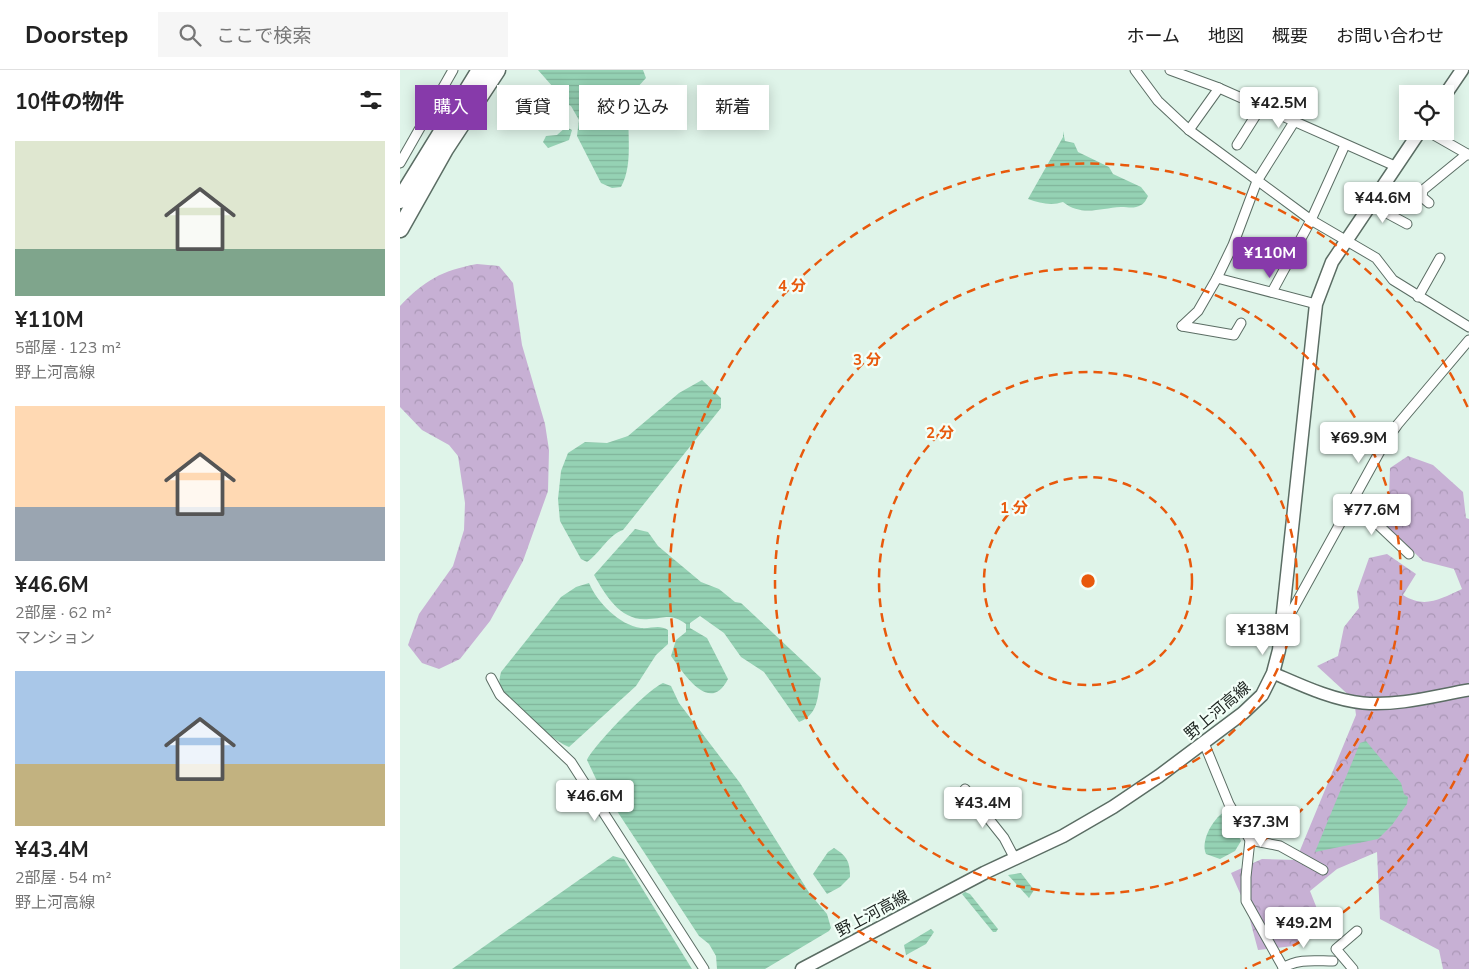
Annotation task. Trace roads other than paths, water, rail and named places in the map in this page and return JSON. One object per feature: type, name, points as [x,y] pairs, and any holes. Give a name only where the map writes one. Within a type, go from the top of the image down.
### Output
[{"type":"highway","points":[[400,200],[480,70]]},
{"type":"highway","points":[[400,229],[445,149],[497,70]]},
{"type":"main road","points":[[1452,85],[1462,70]]},
{"type":"main road","name":"野上河高線","points":[[807,968],[984,873],[1063,836],[1113,807],[1243,713],[1262,695],[1273,673],[1279,650],[1316,304],[1332,262],[1414,140]]},
{"type":"street","points":[[400,163],[453,70]]},
{"type":"street","points":[[1135,70],[1158,101],[1189,130],[1311,220],[1376,258],[1392,280],[1469,327]]},
{"type":"street","points":[[1170,70],[1219,88],[1395,166]]},
{"type":"street","points":[[1189,130],[1219,88]]},
{"type":"street","points":[[1237,145],[1261,107]]},
{"type":"street","points":[[1241,323],[1234,335],[1182,326],[1198,311],[1217,278],[1233,245],[1256,181],[1294,122]]},
{"type":"street","points":[[1428,203],[1422,197],[1423,190],[1468,154],[1443,140]]},
{"type":"street","points":[[1272,292],[1311,220],[1345,145]]},
{"type":"street","points":[[1370,204],[1407,224]]},
{"type":"street","points":[[1418,297],[1440,258]]},
{"type":"street","points":[[1217,278],[1316,304]]},
{"type":"street","points":[[1282,620],[1288,618],[1352,500],[1398,424],[1469,340]]},
{"type":"street","points":[[1352,500],[1409,554]]},
{"type":"street","points":[[1273,673],[1311,690],[1362,703],[1391,703],[1469,690]]},
{"type":"street","points":[[491,678],[500,695],[571,762],[704,969]]},
{"type":"street","points":[[1204,742],[1229,804],[1250,840],[1246,877],[1246,901],[1284,969],[1290,964],[1303,961],[1333,961]]},
{"type":"street","points":[[966,789],[1004,838],[1016,859]]},
{"type":"street","points":[[1250,840],[1280,846],[1323,870]]},
{"type":"street","points":[[1353,969],[1336,949],[1356,931]]}]
